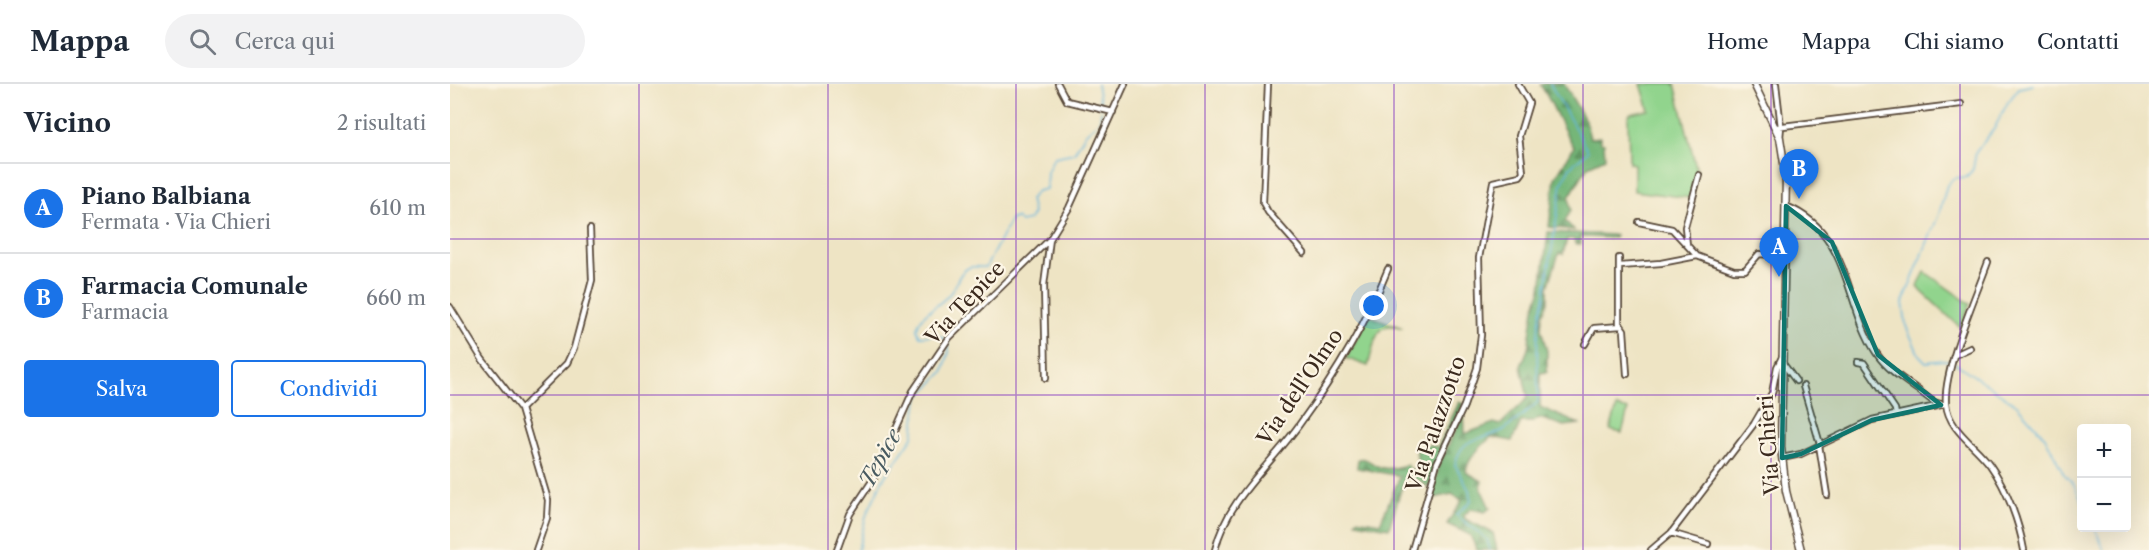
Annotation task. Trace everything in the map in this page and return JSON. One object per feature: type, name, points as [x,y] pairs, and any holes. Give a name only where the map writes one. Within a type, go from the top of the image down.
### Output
[{"type":"main road","name":"Via Chieri","points":[[1754,84],[1778,127],[1786,176],[1782,458],[1786,491],[1803,550]]},
{"type":"street","points":[[1058,84],[1067,101],[1113,112]]},
{"type":"street","name":"Via Tepice","points":[[837,550],[850,514],[874,478],[913,391],[949,338],[1050,239],[1069,208],[1125,84]]},
{"type":"street","points":[[1268,84],[1263,203],[1268,212],[1304,253]]},
{"type":"street","name":"Via Palazzotto","points":[[1412,550],[1437,463],[1460,414],[1477,368],[1481,335],[1479,258],[1493,182],[1520,176],[1523,172],[1519,136],[1529,104],[1518,84]]},
{"type":"street","points":[[1776,84],[1778,127],[1961,104]]},
{"type":"street","points":[[1687,245],[1684,227],[1699,175]]},
{"type":"street","points":[[1786,206],[1800,213],[1832,242],[1869,339],[1878,355],[1903,379],[1944,404],[1966,442],[1985,459],[1996,475],[2016,521],[2024,550]]},
{"type":"street","points":[[1639,222],[1672,229],[1697,256],[1734,270],[1745,270],[1759,254],[1785,256]]},
{"type":"street","points":[[521,409],[567,363],[574,348],[592,280],[590,228]]},
{"type":"street","points":[[1046,378],[1044,285],[1050,239]]},
{"type":"street","points":[[1620,266],[1661,263],[1697,256]]},
{"type":"street","points":[[1619,258],[1619,323],[1624,330],[1627,374]]},
{"type":"street","points":[[1944,404],[1955,355],[1988,262]]},
{"type":"street","name":"Via dell'Olmo","points":[[1215,550],[1222,528],[1243,493],[1299,425],[1326,386],[1373,305],[1388,269]]},
{"type":"street","points":[[450,307],[482,359],[521,409],[548,500],[547,518],[536,550]]},
{"type":"street","points":[[1585,344],[1594,328],[1621,326]]},
{"type":"street","points":[[1955,355],[1970,348]]},
{"type":"street","points":[[1651,550],[1671,533],[1754,424],[1772,393],[1777,367],[1782,359]]},
{"type":"street","name":"Via Chieri","points":[[1782,359],[1796,381]]},
{"type":"street","points":[[1858,362],[1864,363],[1895,409],[1896,415]]},
{"type":"street","points":[[1803,386],[1819,444],[1827,495]]},
{"type":"street","points":[[1782,458],[1801,454],[1872,420],[1944,404]]},
{"type":"street","points":[[1671,533],[1708,544]]},
{"type":"highlighted area","points":[[1786,206],[1832,242],[1878,355],[1941,405],[1872,420],[1801,454],[1782,458]]},
{"type":"green space","points":[[1540,84],[1564,84],[1585,120],[1590,138],[1600,137],[1600,142],[1604,143],[1605,158],[1588,166],[1569,197],[1571,210],[1565,221],[1574,230],[1549,227],[1555,178],[1574,147]]},
{"type":"green space","points":[[1641,84],[1675,84],[1697,171],[1690,198],[1634,191],[1634,164],[1629,163],[1628,118],[1630,114],[1649,110]]},
{"type":"green space","points":[[1548,232],[1615,235],[1615,238],[1581,237],[1581,244],[1575,244],[1574,239],[1567,239],[1563,254],[1559,253],[1548,287],[1548,302],[1542,315],[1541,329],[1547,351],[1547,372],[1540,373],[1540,407],[1579,424],[1564,426],[1539,418],[1533,422],[1521,422],[1512,441],[1491,437],[1475,453],[1466,472],[1482,481],[1481,489],[1490,508],[1485,512],[1471,509],[1464,515],[1465,519],[1493,533],[1497,550],[1477,550],[1470,535],[1447,524],[1462,500],[1452,494],[1430,499],[1440,464],[1464,412],[1465,434],[1494,423],[1500,425],[1528,398],[1521,366],[1528,349],[1534,309],[1541,289]]},
{"type":"green space","points":[[1925,272],[1970,304],[1961,328],[1917,287]]},
{"type":"green space","points":[[1369,316],[1403,328],[1389,326],[1380,331],[1374,342],[1368,366],[1346,358]]},
{"type":"green space","points":[[1459,402],[1463,404],[1428,488],[1417,479],[1404,480],[1389,528],[1356,522],[1357,519],[1380,523],[1400,476],[1357,468],[1358,459],[1366,459],[1384,468],[1407,465],[1411,470],[1416,468],[1418,464],[1416,450],[1429,445],[1438,447]]},
{"type":"green space","points":[[1617,407],[1628,410],[1622,433],[1610,430]]},
{"type":"waterway","name":"Tepice","points":[[1097,84],[1101,107]]},
{"type":"waterway","points":[[1490,550],[1487,539],[1456,515],[1471,501],[1469,490],[1455,465],[1458,455],[1468,443],[1505,429],[1538,402],[1539,325],[1562,183],[1570,167],[1588,151],[1550,84]]},
{"type":"waterway","points":[[1950,361],[1926,362],[1919,355],[1906,326],[1903,302],[1939,214],[1947,185],[1954,178],[1967,177],[1973,169],[1976,152],[1994,129],[2008,102],[2019,88],[2033,85]]},
{"type":"waterway","name":"Tepice","points":[[945,339],[937,335],[920,336],[917,330],[922,318],[947,297],[965,270],[972,267],[986,267],[1011,219],[1016,218],[1021,222],[1029,220],[1033,213],[1030,199],[1037,191],[1046,189],[1047,172],[1054,157],[1074,153],[1085,134],[1100,120],[1101,111]]},
{"type":"waterway","name":"Tepice","points":[[858,550],[866,516],[883,479],[913,437],[918,398],[943,372],[949,352],[948,343]]},
{"type":"waterway","points":[[1955,363],[2017,405],[2045,437],[2064,474],[2077,491]]},
{"type":"waterway","points":[[2097,532],[2104,550]]},
{"type":"place","name":"Farmacia Comunale","points":[[1799,199]]},
{"type":"place","name":"Piano Balbiana","points":[[1779,277]]}]
